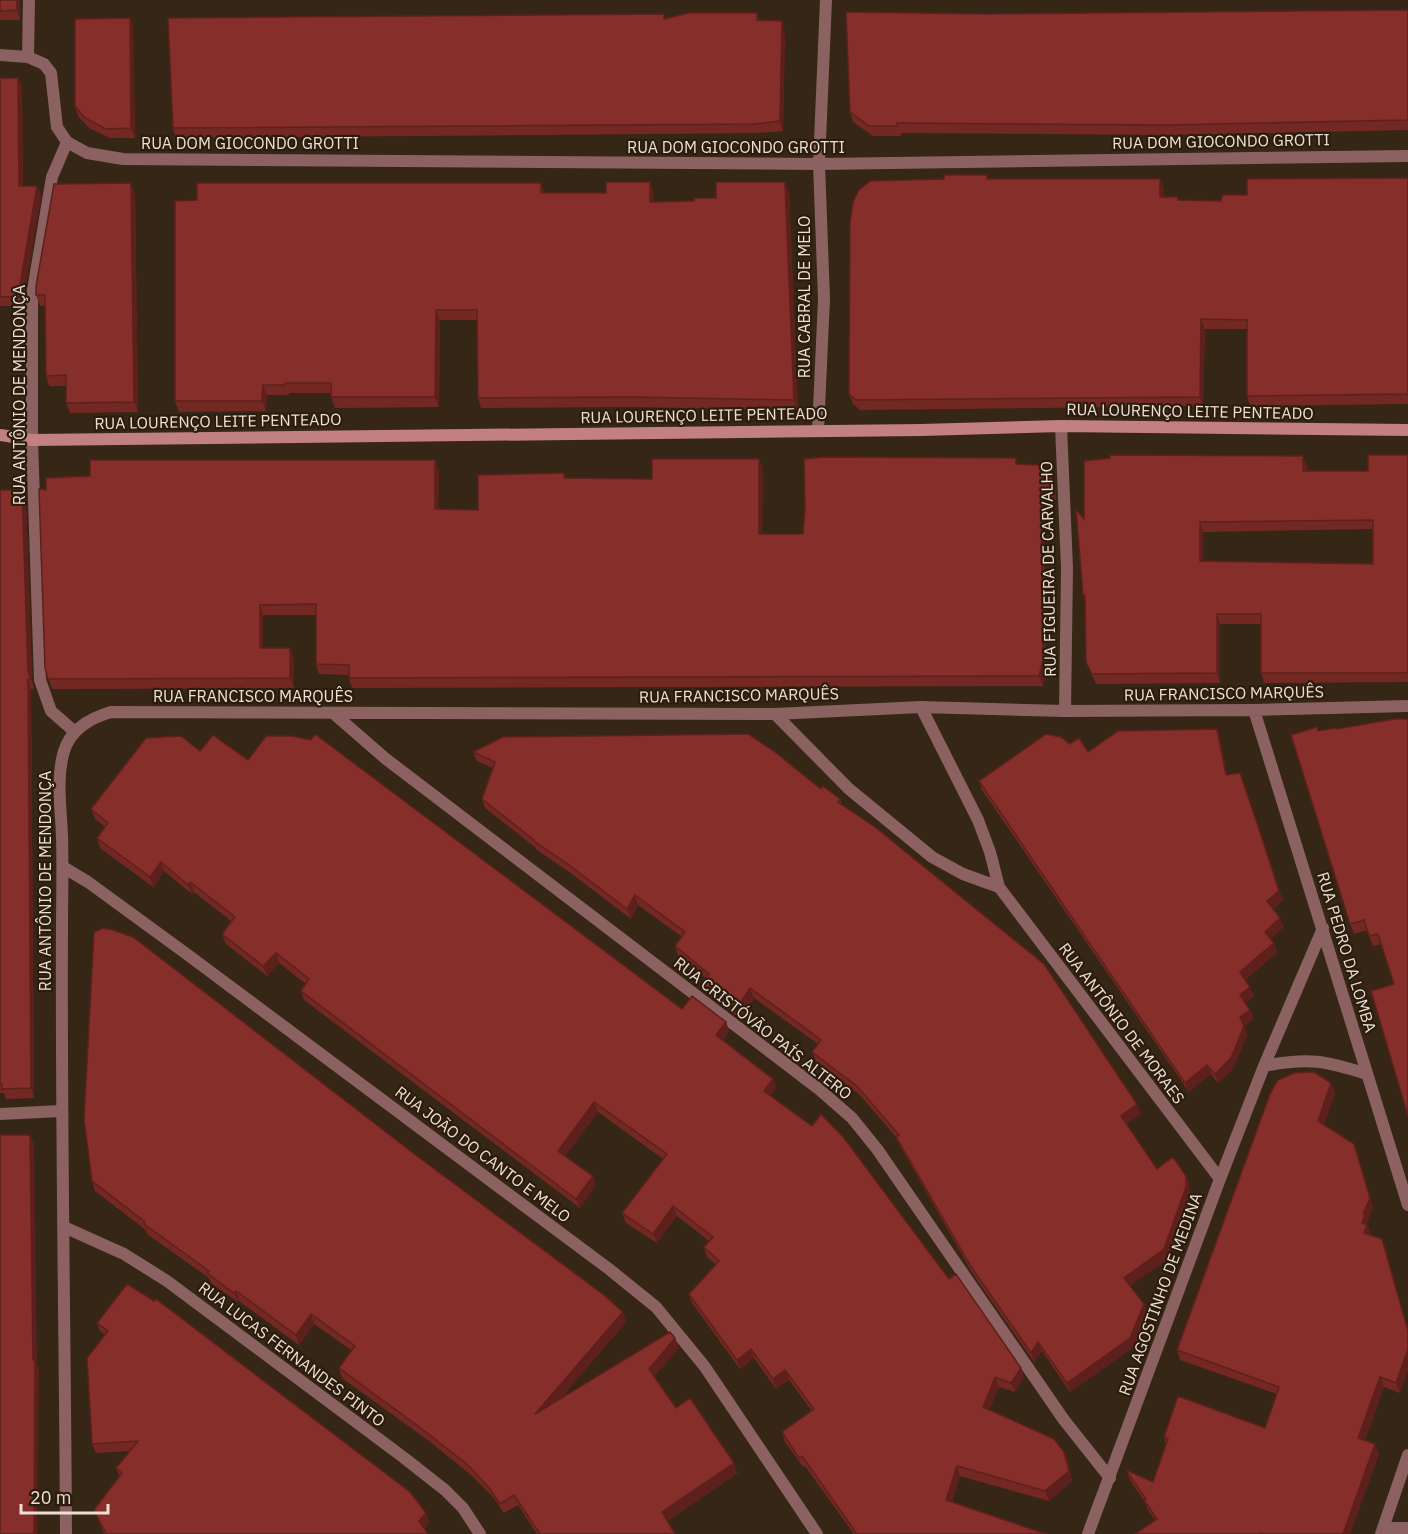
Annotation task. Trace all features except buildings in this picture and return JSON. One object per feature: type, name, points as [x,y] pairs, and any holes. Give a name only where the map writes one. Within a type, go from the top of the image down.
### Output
[{"type":"main road","name":"RUA LOURENÇO LEITE PENTEADO","points":[[0,435],[32,440],[921,430],[1061,426],[1408,430]]},
{"type":"street","points":[[28,57],[29,0]]},
{"type":"street","name":"RUA CABRAL DE MELO","points":[[818,430],[824,299],[819,164],[826,0]]},
{"type":"street","points":[[0,55],[28,57],[44,64],[51,73],[57,127],[67,142]]},
{"type":"street","name":"RUA DOM GIOCONDO GROTTI","points":[[67,142],[87,153],[123,159],[819,164],[1408,156]]},
{"type":"street","name":"RUA ANTÔNIO DE MENDONÇA","points":[[66,1534],[61,1111],[63,867],[60,772],[65,748],[75,732],[51,711],[40,680],[32,440],[32,296],[52,177],[67,142]]},
{"type":"street","name":"RUA FIGUEIRA DE CARVALHO","points":[[1061,426],[1067,568],[1065,711]]},
{"type":"street","name":"RUA FRANCISCO MARQUÊS","points":[[75,732],[91,718],[111,712],[774,714],[921,707],[1065,711],[1408,706]]},
{"type":"street","name":"RUA ANTÔNIO DE MORAES","points":[[921,707],[978,820],[990,852],[999,887],[1220,1179]]},
{"type":"street","name":"RUA PEDRO DA LOMBA","points":[[1254,710],[1408,1205]]},
{"type":"street","name":"RUA CRISTÓVÃO PAÍS ALTERO","points":[[333,713],[386,759],[820,1090],[852,1118],[877,1149],[1065,1420],[1110,1478]]},
{"type":"street","points":[[774,714],[849,789],[932,857],[963,874],[999,887]]},
{"type":"street","name":"RUA JOÃO DO CANTO E MELO","points":[[63,867],[88,882],[198,962],[609,1269],[656,1307],[705,1367],[817,1534]]},
{"type":"street","name":"RUA AGOSTINHO DE MEDINA","points":[[1088,1534],[1220,1179],[1264,1066],[1323,928]]},
{"type":"street","points":[[1264,1066],[1288,1061],[1311,1060],[1339,1065],[1368,1074]]},
{"type":"street","points":[[0,1114],[61,1111]]},
{"type":"street","name":"RUA LUCAS FERNANDES PINTO","points":[[64,1227],[124,1254],[167,1281],[436,1483],[463,1509],[480,1534]]},
{"type":"street","points":[[1408,1455],[1382,1531],[1408,1528]]}]
